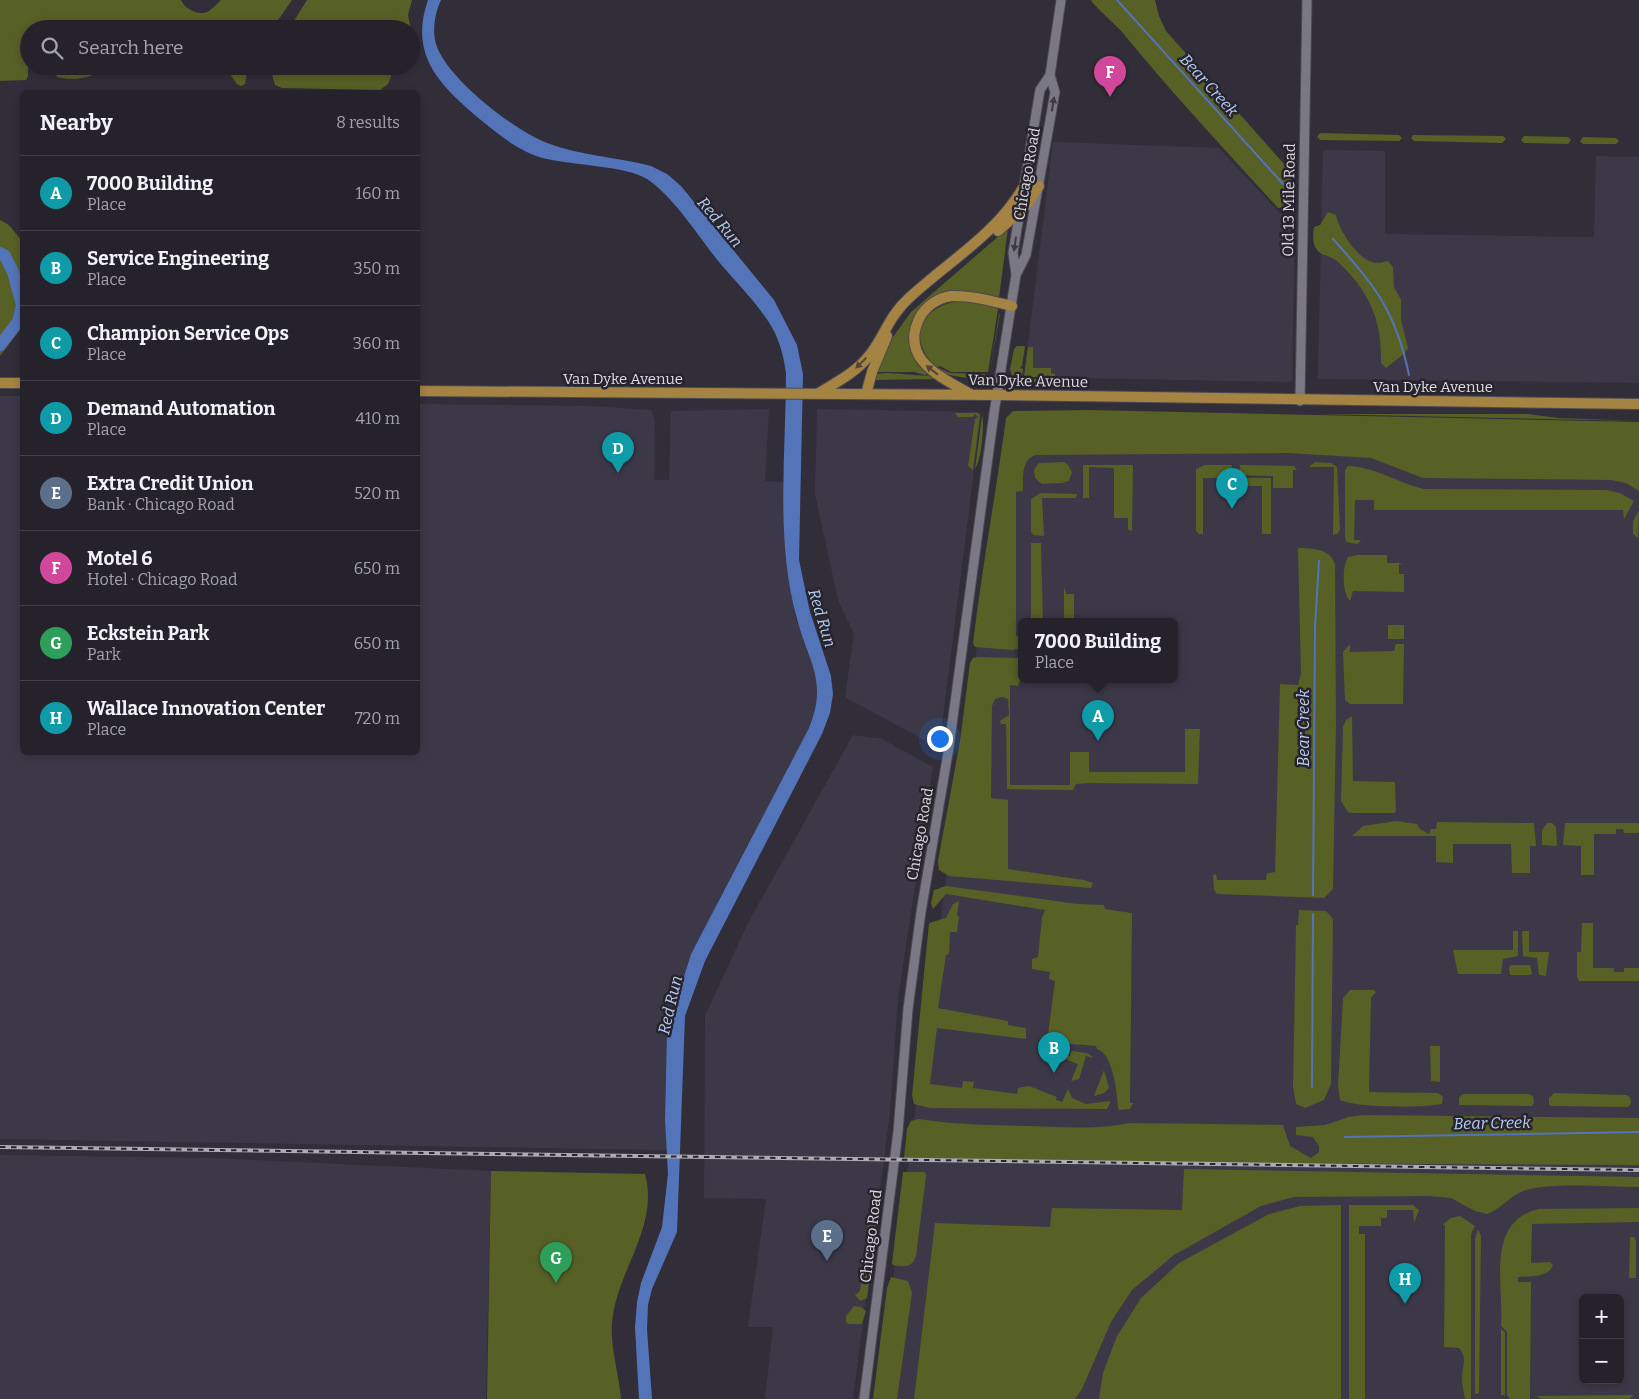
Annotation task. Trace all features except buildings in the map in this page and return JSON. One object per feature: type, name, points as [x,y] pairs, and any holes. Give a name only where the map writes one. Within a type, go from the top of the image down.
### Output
[{"type":"main road","name":"Chicago Road","points":[[1016,275],[1026,255],[1055,92],[1050,75],[1061,0]]},
{"type":"main road","name":"Old 13 Mile Road","points":[[1300,401],[1307,0]]},
{"type":"main road","name":"Chicago Road","points":[[864,1399],[898,1132],[908,1009],[926,876],[949,746],[997,395],[1012,306],[1016,275],[1014,253],[1019,212],[1040,90],[1050,75]]},
{"type":"main road","points":[[866,394],[885,341],[900,316],[1019,212],[1039,186]]},
{"type":"main road","points":[[819,393],[859,367],[872,351],[887,324],[900,307],[994,226],[1008,212],[1023,188]]},
{"type":"main road","points":[[973,395],[938,375],[922,361],[914,337],[918,322],[927,308],[934,302],[951,296],[1012,306]]},
{"type":"main road","points":[[0,383],[20,383]]},
{"type":"main road","name":"Van Dyke Avenue","points":[[420,391],[819,393],[1300,401],[1639,404]]},
{"type":"shaded area","points":[[1053,142],[1219,148],[1281,214],[1295,216],[1292,382],[1024,377]]},
{"type":"shaded area","points":[[1323,150],[1385,151],[1385,234],[1594,237],[1596,156],[1639,157],[1639,383],[1318,379]]},
{"type":"shaded area","points":[[0,396],[20,396],[20,755],[420,755],[420,404],[590,406],[651,410],[655,419],[654,480],[669,480],[671,411],[769,409],[765,481],[785,482],[784,531],[791,592],[796,619],[817,679],[819,694],[816,711],[809,728],[691,954],[678,992],[667,1030],[665,1120],[667,1150],[0,1139]]},
{"type":"shaded area","points":[[817,409],[978,412],[981,415],[939,748],[845,697],[854,634],[838,600],[815,494]]},
{"type":"shaded area","points":[[1011,415],[1639,422],[1639,1399],[877,1399],[990,547]]},
{"type":"shaded area","points":[[853,735],[882,739],[933,767],[898,999],[890,1112],[853,1399],[765,1399],[773,1327],[748,1327],[766,1199],[704,1198],[705,1016],[748,923]]},
{"type":"shaded area","points":[[0,1155],[213,1158],[491,1171],[486,1399],[0,1399]]},
{"type":"green space","points":[[0,0],[181,0],[189,9],[197,13],[205,13],[221,0],[292,0],[278,20],[20,20],[20,75],[28,76],[26,80],[0,81]]},
{"type":"green space","points":[[307,0],[412,0],[408,15],[409,20],[295,20]]},
{"type":"green space","points":[[1091,0],[1155,0],[1159,16],[1166,31],[1292,173],[1291,198],[1283,208],[1278,208],[1179,99],[1122,32]]},
{"type":"green space","points":[[56,75],[93,75],[69,79],[57,77]]},
{"type":"green space","points":[[230,75],[246,75],[245,84],[241,86],[237,84]]},
{"type":"green space","points":[[272,75],[392,75],[388,84],[380,90],[282,88],[275,85]]},
{"type":"green space","points":[[1320,133],[1399,135],[1402,138],[1399,141],[1320,140],[1317,137]]},
{"type":"green space","points":[[1413,135],[1503,136],[1506,139],[1502,143],[1414,141],[1411,138]]},
{"type":"green space","points":[[1524,136],[1568,137],[1571,140],[1568,144],[1524,143],[1521,140]]},
{"type":"green space","points":[[1583,137],[1616,138],[1619,141],[1616,144],[1583,144],[1580,141]]},
{"type":"green space","points":[[1328,212],[1336,215],[1344,235],[1360,255],[1374,263],[1388,261],[1393,267],[1394,288],[1401,299],[1401,320],[1408,348],[1405,353],[1386,368],[1381,363],[1381,347],[1376,319],[1358,283],[1337,261],[1319,252],[1314,245],[1314,227],[1320,225]]},
{"type":"green space","points":[[0,220],[9,225],[20,239],[20,330],[0,356]]},
{"type":"green space","points":[[1008,228],[999,298],[964,294],[917,312],[910,332],[910,346],[919,366],[929,373],[925,375],[914,372],[877,372],[893,337],[911,312]]},
{"type":"green space","points":[[963,300],[992,305],[998,309],[988,372],[951,372],[940,366],[936,368],[921,344],[922,324],[928,315],[949,303]]},
{"type":"green space","points":[[1000,313],[990,372],[999,314]]},
{"type":"green space","points":[[1017,346],[1025,346],[1022,366],[1020,368],[1023,369],[1022,377],[1012,376],[1010,369],[1014,349]]},
{"type":"green space","points":[[1028,347],[1033,347],[1033,368],[1051,368],[1051,373],[1055,374],[1055,377],[1024,377]]},
{"type":"green space","points":[[939,368],[950,373],[985,374],[985,376],[975,378],[954,376],[941,372],[937,369]]},
{"type":"green space","points":[[876,374],[931,375],[937,379],[875,380]]},
{"type":"green space","points":[[1023,379],[1056,379],[1053,382],[1023,382]]},
{"type":"green space","points":[[1090,410],[1639,422],[1639,491],[1626,483],[1611,480],[1423,478],[1371,458],[1288,453],[1035,455],[1025,465],[1023,491],[1016,492],[1016,636],[1018,636],[1018,649],[1013,650],[975,647],[973,643],[1006,418],[1013,411]]},
{"type":"green space","points":[[955,413],[978,413],[980,415],[973,470],[968,466],[975,419],[978,417],[975,414],[973,417],[958,417]]},
{"type":"green space","points":[[1318,414],[1528,414],[1558,418],[1639,421]]},
{"type":"green space","points":[[982,415],[982,443],[975,469]]},
{"type":"green space","points":[[1064,462],[1072,472],[1069,481],[1042,484],[1035,478],[1034,470],[1039,463]]},
{"type":"green space","points":[[1315,462],[1331,463],[1337,467],[1340,530],[1337,534],[1333,535],[1334,467],[1309,467]]},
{"type":"green space","points":[[1083,465],[1133,465],[1132,531],[1128,530],[1128,518],[1114,518],[1114,468],[1089,467],[1089,498],[1083,498]]},
{"type":"green space","points":[[1205,465],[1232,465],[1230,478],[1203,478],[1203,534],[1199,534],[1196,531],[1196,469]]},
{"type":"green space","points":[[1240,465],[1294,466],[1297,470],[1293,470],[1293,488],[1273,488],[1273,476],[1239,475]]},
{"type":"green space","points":[[1348,466],[1368,469],[1424,489],[1606,490],[1620,493],[1634,501],[1624,519],[1623,510],[1374,510],[1374,500],[1355,500],[1354,540],[1361,540],[1358,544],[1346,542],[1345,536],[1345,470]]},
{"type":"green space","points":[[1239,478],[1271,478],[1271,534],[1262,534],[1262,486],[1239,486]]},
{"type":"green space","points":[[1040,493],[1077,494],[1076,498],[1042,498],[1044,536],[1034,535],[1031,532],[1031,499]]},
{"type":"green space","points":[[1639,510],[1638,538],[1633,534],[1633,521]]},
{"type":"green space","points":[[1031,543],[1041,543],[1043,618],[1031,618]]},
{"type":"green space","points":[[1298,548],[1321,550],[1330,556],[1335,565],[1336,725],[1333,889],[1324,898],[1217,894],[1214,890],[1213,875],[1216,874],[1217,880],[1266,880],[1267,873],[1275,872],[1280,684],[1298,685],[1301,673]]},
{"type":"green space","points":[[1387,555],[1387,563],[1404,563],[1399,564],[1399,574],[1404,574],[1404,592],[1353,591],[1350,601],[1344,586],[1346,561],[1348,557]]},
{"type":"green space","points":[[1064,587],[1066,594],[1074,594],[1074,618],[1064,618]]},
{"type":"green space","points":[[1388,625],[1404,625],[1404,639],[1388,639]]},
{"type":"green space","points":[[1350,644],[1350,652],[1394,651],[1396,644],[1404,644],[1403,704],[1350,704],[1345,700],[1343,652]]},
{"type":"green space","points":[[973,658],[1018,658],[1019,683],[1018,686],[1010,685],[1010,785],[1070,785],[1070,752],[1089,752],[1089,772],[1185,772],[1185,729],[1200,729],[1198,784],[1091,783],[1076,784],[1073,790],[1007,789],[1006,724],[1001,724],[1000,721],[1009,715],[1008,699],[1002,697],[995,699],[992,706],[991,798],[1008,800],[1008,869],[1084,880],[1093,883],[1091,888],[949,876],[939,870],[938,861],[960,741],[970,663]]},
{"type":"green space","points":[[1352,716],[1353,781],[1395,782],[1396,811],[1394,813],[1348,812],[1341,801],[1343,727],[1346,720]]},
{"type":"green space","points":[[1396,821],[1417,824],[1420,829],[1429,834],[1431,829],[1436,829],[1437,822],[1534,823],[1536,846],[1530,846],[1530,873],[1512,873],[1511,844],[1453,844],[1453,863],[1436,862],[1436,836],[1352,836],[1363,826]]},
{"type":"green space","points":[[1547,823],[1552,823],[1556,827],[1557,846],[1542,845],[1542,830]]},
{"type":"green space","points":[[1565,823],[1639,823],[1639,833],[1624,833],[1623,829],[1616,829],[1616,834],[1594,834],[1594,875],[1581,875],[1581,846],[1563,845]]},
{"type":"green space","points":[[946,886],[1078,904],[1104,905],[1105,909],[1132,913],[1130,1103],[1133,1103],[1130,1109],[1119,1110],[1110,1065],[1107,1058],[1096,1046],[1047,1042],[1055,981],[1049,979],[1050,972],[1032,969],[1032,959],[1038,957],[1042,917],[1045,910],[946,894],[933,909],[931,903],[934,890]]},
{"type":"green space","points":[[959,901],[957,932],[950,932],[949,954],[946,955],[938,1008],[1008,1021],[1008,1025],[1026,1028],[1026,1039],[937,1028],[930,1084],[962,1088],[963,1081],[974,1082],[973,1088],[1017,1094],[1018,1088],[1029,1086],[1057,1097],[1056,1100],[1062,1102],[1068,1089],[1072,1098],[1086,1104],[1109,1101],[1107,1109],[930,1108],[914,1104],[912,1095],[929,923],[946,918],[953,904]]},
{"type":"green space","points":[[1299,910],[1326,911],[1333,919],[1331,1084],[1324,1100],[1305,1108],[1296,1104],[1293,1087],[1296,925],[1298,925]]},
{"type":"green space","points":[[1582,923],[1593,923],[1593,968],[1614,968],[1614,972],[1624,972],[1624,968],[1639,968],[1639,981],[1579,981],[1577,977],[1577,952],[1581,952]]},
{"type":"green space","points":[[1513,931],[1518,931],[1518,956],[1503,959],[1501,974],[1458,974],[1453,950],[1513,950]]},
{"type":"green space","points":[[1522,931],[1529,931],[1529,952],[1549,952],[1546,976],[1539,975],[1537,958],[1523,956]]},
{"type":"green space","points":[[1511,965],[1530,965],[1532,973],[1530,975],[1510,975],[1509,967]]},
{"type":"green space","points":[[1350,990],[1374,990],[1376,992],[1371,998],[1369,1092],[1438,1093],[1443,1097],[1442,1104],[1420,1106],[1361,1105],[1340,1100],[1338,1086],[1343,998]]},
{"type":"green space","points":[[1430,1046],[1440,1046],[1440,1082],[1431,1081]]},
{"type":"green space","points":[[1071,1051],[1087,1053],[1094,1058],[1086,1056],[1079,1079],[1071,1081],[1078,1064],[1057,1056],[1070,1056]]},
{"type":"green space","points":[[1104,1070],[1109,1088],[1104,1093],[1094,1096]]},
{"type":"green space","points":[[1554,1093],[1626,1095],[1630,1097],[1631,1103],[1628,1107],[1552,1106],[1549,1105],[1549,1098]]},
{"type":"green space","points":[[1464,1094],[1528,1094],[1533,1096],[1534,1102],[1532,1106],[1459,1105],[1459,1097]]},
{"type":"green space","points":[[1363,1115],[1639,1118],[1639,1165],[1244,1163],[904,1158],[907,1129],[911,1121],[919,1119],[974,1124],[1067,1127],[1105,1127],[1130,1123],[1283,1125],[1290,1146],[1311,1158],[1319,1152],[1319,1146],[1313,1137],[1296,1135],[1296,1127],[1325,1125],[1349,1117]]},
{"type":"green space","points":[[1184,1169],[1639,1177],[1639,1187],[1551,1186],[1526,1190],[1487,1214],[1475,1211],[1451,1198],[1429,1196],[1294,1197],[1261,1206],[1174,1255],[1132,1290],[1111,1322],[1082,1389],[1075,1399],[914,1399],[935,1223],[1050,1227],[1052,1208],[1182,1210]]},
{"type":"green space","points":[[491,1171],[645,1174],[648,1192],[647,1211],[637,1246],[617,1297],[613,1315],[612,1336],[621,1399],[487,1399]]},
{"type":"green space","points":[[903,1172],[925,1172],[926,1176],[916,1256],[910,1265],[904,1266],[893,1265],[892,1263]]},
{"type":"green space","points":[[1341,1205],[1341,1399],[1099,1399],[1103,1373],[1117,1336],[1141,1298],[1179,1263],[1269,1214],[1300,1206]]},
{"type":"green space","points":[[1349,1205],[1413,1205],[1419,1210],[1414,1223],[1413,1210],[1387,1210],[1387,1218],[1381,1218],[1381,1226],[1359,1226],[1359,1234],[1365,1234],[1365,1399],[1349,1399]]},
{"type":"green space","points":[[1639,1208],[1639,1222],[1532,1224],[1531,1263],[1550,1262],[1553,1265],[1551,1269],[1543,1274],[1518,1277],[1518,1282],[1531,1282],[1530,1399],[1510,1399],[1507,1395],[1507,1332],[1501,1326],[1500,1274],[1504,1240],[1511,1227],[1522,1216],[1539,1209]]},
{"type":"green space","points":[[1460,1216],[1475,1226],[1471,1234],[1471,1399],[1465,1399],[1462,1382],[1464,1359],[1462,1352],[1459,1348],[1444,1347],[1445,1226],[1443,1224],[1451,1218]]},
{"type":"green space","points":[[868,1219],[875,1220],[877,1225],[867,1298],[860,1301],[855,1295],[860,1291],[869,1228],[865,1224]]},
{"type":"green space","points":[[1478,1229],[1481,1236],[1479,1393],[1475,1394],[1475,1239]]},
{"type":"green space","points":[[1630,1237],[1634,1237],[1636,1241],[1636,1278],[1629,1278]]},
{"type":"green space","points":[[891,1277],[908,1281],[912,1293],[897,1399],[873,1399],[887,1288]]},
{"type":"green space","points":[[854,1306],[861,1307],[866,1311],[862,1324],[848,1324],[846,1322],[846,1316]]},
{"type":"green space","points":[[1501,1329],[1505,1332],[1505,1395],[1501,1395]]},
{"type":"green space","points":[[1634,1395],[1629,1399],[1541,1399],[1537,1396]]},
{"type":"water","name":"Red Run","points":[[428,0],[441,0],[436,16],[434,33],[442,58],[467,87],[500,115],[533,137],[547,143],[586,154],[651,166],[667,174],[681,186],[774,300],[797,345],[803,374],[799,560],[810,612],[831,676],[833,694],[830,713],[822,734],[705,961],[685,1016],[677,1232],[652,1289],[648,1305],[647,1329],[652,1399],[639,1399],[635,1328],[641,1283],[662,1227],[668,1174],[665,1120],[667,1030],[691,954],[809,728],[817,697],[815,673],[797,619],[786,559],[783,497],[786,373],[777,338],[763,314],[719,262],[676,206],[657,187],[647,179],[626,171],[547,159],[529,153],[497,133],[454,96],[432,69],[426,54],[422,38],[423,20]]},
{"type":"waterway","name":"Bear Creek","points":[[1117,0],[1284,185]]},
{"type":"waterway","name":"Bear Creek","points":[[1333,239],[1361,271],[1382,301],[1398,334],[1409,375]]},
{"type":"waterway","points":[[0,253],[5,256],[13,272],[20,298]]},
{"type":"waterway","points":[[0,345],[18,322],[20,314]]},
{"type":"waterway","name":"Bear Creek","points":[[1313,895],[1315,627],[1319,561]]},
{"type":"waterway","name":"Bear Creek","points":[[1312,1087],[1313,914]]},
{"type":"waterway","name":"Bear Creek","points":[[1345,1137],[1639,1132]]},
{"type":"railway","points":[[0,1147],[1639,1170]]},
{"type":"place","name":"Motel 6","points":[[1110,97]]},
{"type":"place","name":"Demand Automation","points":[[618,473]]},
{"type":"place","name":"Champion Service Ops","points":[[1232,509]]},
{"type":"place","name":"7000 Building","points":[[1098,741]]},
{"type":"place","name":"Service Engineering","points":[[1054,1073]]},
{"type":"place","name":"Extra Credit Union","points":[[827,1261]]},
{"type":"place","name":"Eckstein Park","points":[[556,1283]]},
{"type":"place","name":"Wallace Innovation Center","points":[[1405,1304]]}]
